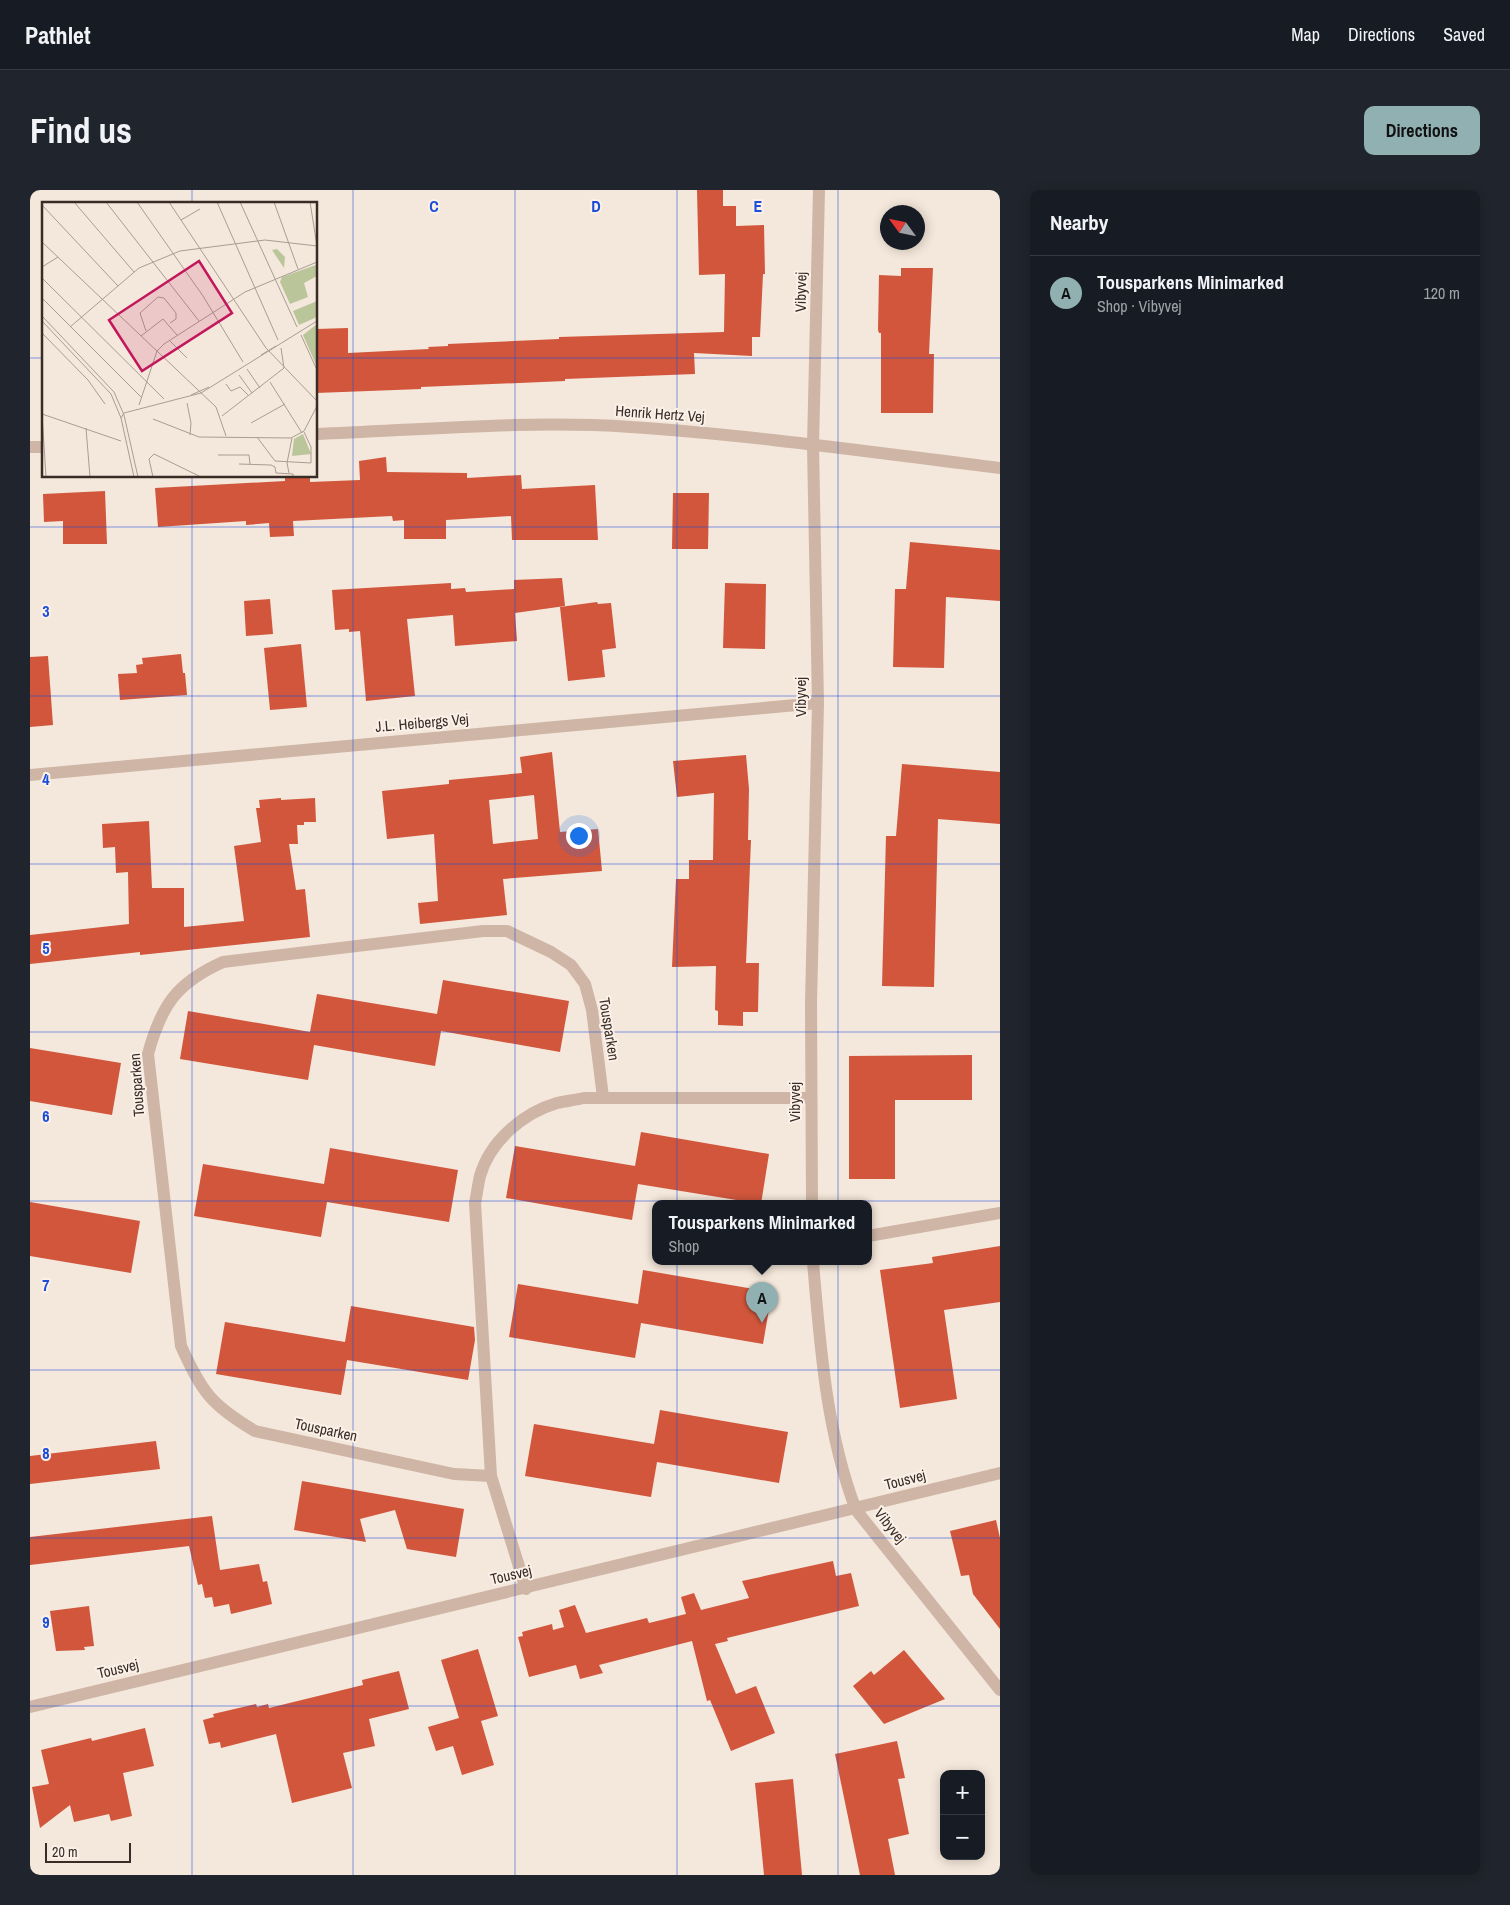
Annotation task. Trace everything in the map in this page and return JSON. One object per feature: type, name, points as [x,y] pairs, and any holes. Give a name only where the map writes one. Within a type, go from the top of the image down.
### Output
[{"type":"street","name":"Vibyvej","points":[[812,1200],[811,1003],[818,703],[813,446],[819,190]]},
{"type":"street","name":"Henrik Hertz Vej","points":[[318,434],[521,425],[620,427],[813,446],[1000,468]]},
{"type":"street","name":"J.L. Heibergs Vej","points":[[30,774],[818,703]]},
{"type":"street","name":"Tousparken","points":[[491,1476],[454,1474],[255,1431],[230,1416],[210,1400],[195,1378],[181,1346],[148,1054],[153,1033],[163,1011],[178,990],[200,972],[222,962],[483,931],[507,931],[551,952],[571,966],[585,984],[592,1010],[603,1097]]},
{"type":"street","points":[[526,1589],[491,1476],[476,1203],[480,1175],[491,1153],[508,1131],[534,1112],[558,1103],[603,1097],[812,1098]]},
{"type":"street","points":[[872,1235],[1000,1213]]},
{"type":"street","name":"Vibyvej","points":[[813,1265],[820,1344],[833,1431],[848,1490],[856,1510],[1000,1690]]},
{"type":"street","name":"Tousvej","points":[[30,1707],[1000,1474]]},
{"type":"building","points":[[697,190],[723,190],[723,206],[736,206],[736,226],[764,225],[765,274],[763,274],[760,337],[752,337],[752,356],[694,353],[695,374],[565,379],[565,381],[318,393],[318,329],[348,328],[348,353],[429,349],[428,347],[448,346],[448,344],[559,339],[559,337],[724,332],[725,274],[699,275]]},
{"type":"building","points":[[901,268],[933,268],[929,354],[934,354],[933,413],[881,413],[881,333],[878,330],[879,275],[901,276]]},
{"type":"building","points":[[386,457],[387,472],[467,473],[467,478],[521,475],[522,489],[595,485],[598,540],[512,540],[511,516],[446,520],[446,539],[404,539],[404,520],[393,521],[392,516],[293,521],[294,536],[270,537],[269,523],[246,525],[246,521],[158,527],[155,488],[285,481],[285,478],[310,478],[310,482],[360,480],[359,461]]},
{"type":"building","points":[[105,491],[107,544],[63,544],[63,521],[44,522],[43,494]]},
{"type":"building","points":[[673,493],[709,493],[708,549],[672,549]]},
{"type":"building","points":[[910,542],[1000,550],[1000,601],[946,597],[944,668],[893,667],[895,589],[906,589]]},
{"type":"building","points":[[562,578],[565,606],[515,613],[517,641],[455,646],[453,615],[407,619],[415,696],[366,701],[360,631],[349,632],[349,629],[335,630],[332,590],[451,583],[451,589],[465,588],[466,592],[514,589],[514,580]]},
{"type":"building","points":[[725,583],[766,584],[765,649],[723,648]]},
{"type":"building","points":[[270,599],[273,634],[246,636],[244,601]]},
{"type":"building","points":[[597,602],[598,604],[611,603],[616,648],[602,650],[605,677],[568,681],[560,607]]},
{"type":"building","points":[[301,644],[307,707],[270,710],[264,648]]},
{"type":"building","points":[[181,654],[187,695],[120,700],[118,674],[137,673],[136,665],[143,664],[142,658]]},
{"type":"building","points":[[48,656],[53,725],[30,727],[30,657]]},
{"type":"building","points":[[552,752],[560,832],[598,829],[602,871],[503,879],[507,915],[420,924],[418,903],[438,901],[434,834],[387,839],[382,791],[449,784],[449,780],[522,773],[520,757]],"holes":[[[534,795],[538,839],[493,844],[489,800]]]},
{"type":"building","points":[[746,755],[749,789],[748,840],[751,840],[746,963],[759,963],[758,1012],[743,1012],[743,1026],[718,1025],[718,1011],[715,1010],[716,966],[672,967],[676,879],[689,879],[689,860],[713,860],[714,793],[677,797],[673,761]]},
{"type":"building","points":[[902,764],[1000,772],[1000,824],[938,819],[934,987],[882,986],[886,836],[896,836]]},
{"type":"building","points":[[281,798],[281,800],[315,798],[316,822],[304,822],[304,825],[297,825],[298,844],[289,844],[296,890],[305,889],[310,937],[140,955],[140,952],[30,964],[30,935],[129,924],[128,872],[116,873],[115,847],[103,848],[102,824],[149,821],[152,888],[184,888],[184,927],[244,921],[234,846],[261,842],[256,808],[260,808],[259,800]]},
{"type":"building","points":[[443,980],[569,1001],[560,1052],[441,1031],[435,1066],[314,1045],[308,1080],[180,1059],[188,1011],[310,1032],[317,994],[437,1014]]},
{"type":"building","points":[[30,1048],[121,1063],[112,1115],[30,1101]]},
{"type":"building","points":[[972,1055],[972,1100],[895,1100],[895,1179],[849,1179],[849,1056]]},
{"type":"building","points":[[641,1132],[769,1154],[762,1200],[736,1200],[638,1184],[632,1220],[506,1198],[515,1146],[635,1166]]},
{"type":"building","points":[[330,1148],[458,1170],[449,1222],[327,1202],[321,1237],[194,1216],[203,1164],[324,1184]]},
{"type":"building","points":[[30,1202],[140,1221],[131,1273],[30,1256]]},
{"type":"building","points":[[1000,1246],[1000,1302],[944,1310],[957,1399],[900,1408],[880,1270],[933,1263],[932,1257]]},
{"type":"building","points":[[643,1270],[772,1292],[763,1344],[641,1323],[635,1358],[509,1337],[518,1284],[638,1304]]},
{"type":"building","points":[[351,1306],[474,1327],[475,1340],[468,1380],[347,1360],[341,1395],[216,1374],[225,1322],[345,1342]]},
{"type":"building","points":[[660,1410],[788,1432],[779,1483],[657,1462],[651,1497],[525,1476],[534,1424],[654,1444]]},
{"type":"building","points":[[156,1441],[160,1469],[30,1484],[30,1456]]},
{"type":"building","points":[[302,1481],[464,1509],[456,1557],[407,1549],[395,1510],[360,1519],[366,1542],[294,1530]]},
{"type":"building","points":[[212,1516],[220,1570],[259,1564],[263,1582],[267,1581],[272,1604],[231,1614],[229,1604],[214,1607],[212,1597],[205,1598],[202,1584],[198,1585],[189,1546],[30,1565],[30,1537]]},
{"type":"building","points":[[996,1520],[1000,1538],[1000,1629],[973,1594],[969,1575],[961,1576],[950,1531]]},
{"type":"building","points":[[833,1561],[836,1576],[851,1573],[859,1606],[727,1638],[728,1641],[715,1644],[736,1694],[756,1686],[775,1733],[731,1751],[710,1700],[707,1701],[692,1641],[599,1665],[603,1673],[580,1679],[576,1665],[529,1677],[518,1637],[523,1636],[522,1632],[552,1624],[553,1630],[564,1627],[559,1610],[575,1605],[586,1633],[647,1618],[649,1623],[686,1614],[681,1597],[694,1593],[701,1610],[749,1598],[742,1581]]},
{"type":"building","points":[[89,1606],[94,1646],[84,1647],[85,1650],[56,1651],[50,1611]]},
{"type":"building","points":[[478,1649],[498,1716],[481,1721],[494,1765],[462,1775],[453,1746],[436,1751],[428,1727],[459,1718],[441,1660]]},
{"type":"building","points":[[904,1650],[945,1699],[884,1724],[853,1686],[871,1671],[874,1675]]},
{"type":"building","points":[[399,1671],[409,1709],[369,1719],[375,1746],[343,1753],[352,1788],[292,1803],[276,1734],[221,1748],[220,1742],[209,1744],[203,1720],[214,1717],[213,1714],[256,1704],[257,1707],[268,1704],[269,1708],[363,1685],[362,1680]]},
{"type":"building","points":[[145,1728],[154,1766],[123,1773],[132,1816],[111,1821],[109,1814],[74,1822],[70,1805],[40,1828],[32,1787],[49,1784],[41,1750],[91,1738],[92,1741]]},
{"type":"building","points":[[897,1741],[905,1778],[898,1779],[909,1834],[888,1839],[895,1875],[860,1875],[835,1754]]},
{"type":"building","points":[[793,1779],[802,1875],[764,1875],[755,1783]]},
{"type":"place","name":"Tousparkens Minimarked","points":[[762,1323]]}]
